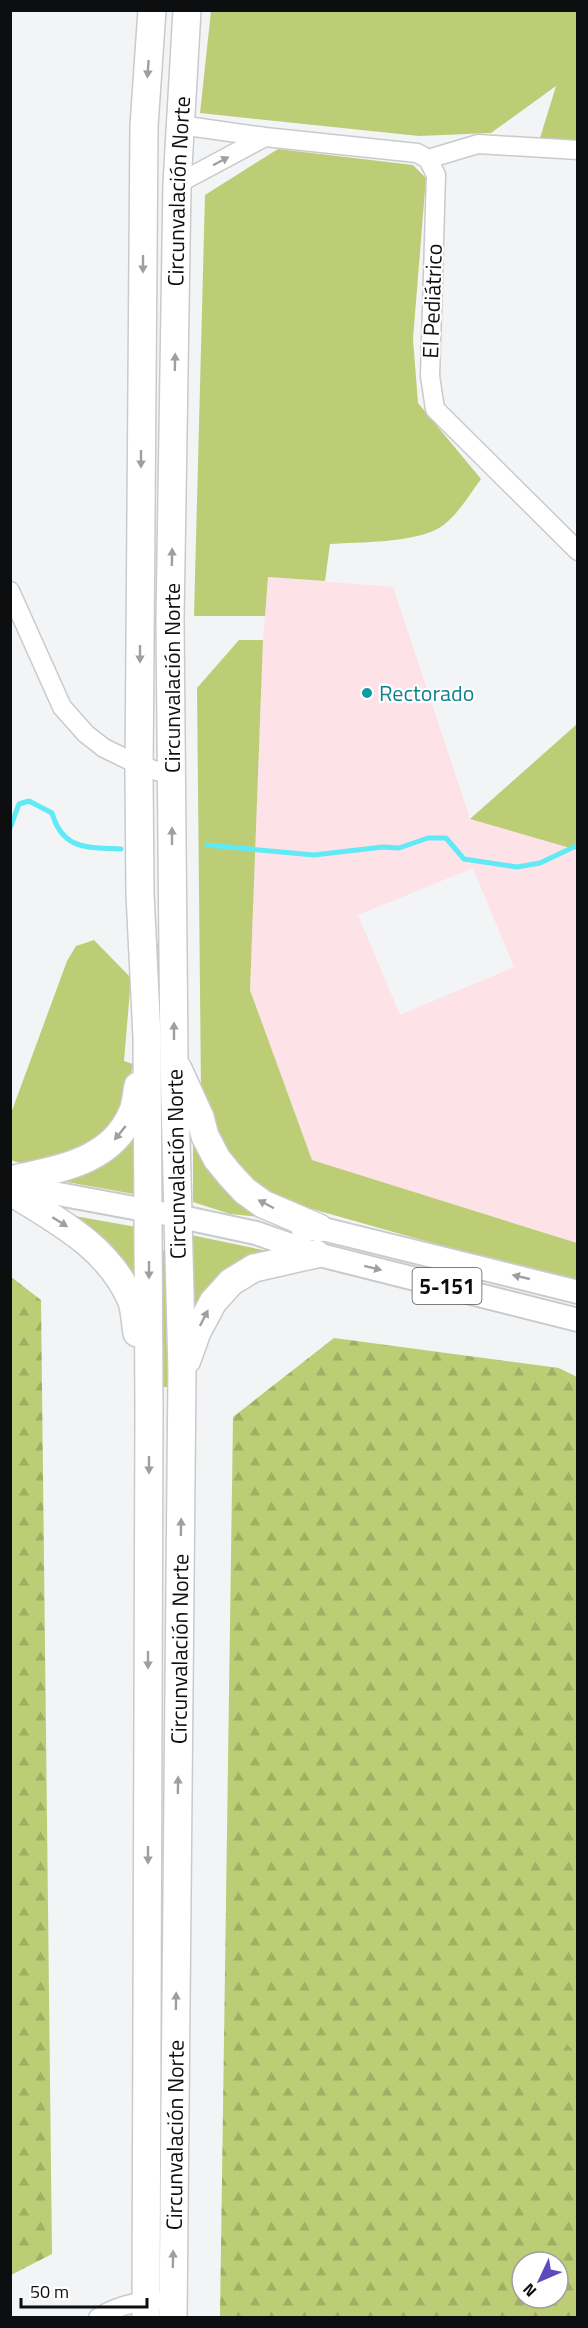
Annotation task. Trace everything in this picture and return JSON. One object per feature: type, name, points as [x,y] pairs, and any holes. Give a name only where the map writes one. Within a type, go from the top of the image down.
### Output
[{"type":"highway","name":"Circunvalación Norte","points":[[146,2309],[149,1408],[147,1037],[140,894],[139,765],[144,159],[152,10]]},
{"type":"highway","name":"Circunvalación Norte","points":[[173,2309],[182,1372],[174,1061],[170,620],[177,184],[188,10]]},
{"type":"highway","points":[[144,159],[180,125],[146,100]]},
{"type":"highway","points":[[140,619],[170,620]]},
{"type":"highway","points":[[10,1180],[94,1157],[116,1139],[134,1111],[147,1037]]},
{"type":"highway","points":[[174,1061],[217,1159],[245,1191],[317,1241]]},
{"type":"highway","points":[[10,1191],[87,1239],[112,1266],[131,1298],[149,1408]]},
{"type":"highway","points":[[182,1372],[197,1332],[213,1302],[231,1282],[254,1268],[317,1241]]},
{"type":"main road","name":"5-151","points":[[10,1185],[256,1233],[317,1241],[578,1292]]},
{"type":"main road","name":"5-151","points":[[317,1241],[578,1320]]},
{"type":"street","points":[[180,125],[265,137],[417,153],[428,159],[478,144],[578,150]]},
{"type":"street","points":[[177,184],[265,137]]},
{"type":"street","name":"El Pediátrico","points":[[428,159],[436,175],[430,376],[435,409],[578,551]]},
{"type":"street","points":[[10,591],[62,707],[95,742],[139,765],[172,776]]},
{"type":"street","points":[[98,2318],[109,2310],[173,2309]]},
{"type":"shaded area","points":[[268,577],[393,587],[470,819],[577,850],[577,1243],[312,1160],[250,990],[263,640]],"holes":[[[473,868],[514,967],[400,1015],[358,915]]]},
{"type":"green space","points":[[211,11],[577,11],[577,141],[540,138],[556,86],[491,133],[419,136],[200,113]]},
{"type":"green space","points":[[278,149],[413,165],[426,178],[413,339],[418,403],[481,479],[451,518],[439,528],[428,533],[386,541],[330,544],[325,581],[268,577],[265,616],[194,616],[205,195]]},
{"type":"green space","points":[[239,640],[263,640],[250,990],[312,1160],[577,1243],[577,1284],[284,1201],[248,1175],[220,1147],[201,1091],[197,688]]},
{"type":"green space","points":[[577,724],[577,850],[470,819]]},
{"type":"green space","points":[[94,940],[131,978],[124,1061],[133,1064],[125,1103],[92,1150],[40,1163],[19,1163],[11,1160],[10,1116],[67,961],[76,946]]},
{"type":"green space","points":[[155,943],[161,944],[167,1188],[159,1188]]},
{"type":"green space","points":[[142,1122],[139,1195],[56,1180]]},
{"type":"green space","points":[[193,1123],[262,1217],[230,1214],[193,1202]]},
{"type":"green space","points":[[69,1215],[142,1228],[142,1313]]},
{"type":"green space","points":[[191,1235],[282,1254],[191,1323]]},
{"type":"green space","points":[[157,1250],[165,1250],[169,1387],[160,1387]]},
{"type":"green space","points":[[10,1276],[41,1300],[52,2254],[11,2275]]},
{"type":"green space","points":[[334,1338],[559,1368],[577,1377],[578,2030],[567,2044],[578,2056],[577,2317],[220,2317],[233,1417]]},
{"type":"green space","points":[[577,2030],[577,2056],[566,2044]]},
{"type":"waterway","points":[[10,828],[19,804],[29,801],[52,813],[57,825],[70,841],[88,847],[121,849]]},
{"type":"waterway","points":[[207,845],[314,855],[383,847],[399,848],[428,838],[446,838],[464,859],[517,867],[540,863],[578,845]]},
{"type":"place","name":"Rectorado","points":[[367,693]]}]
